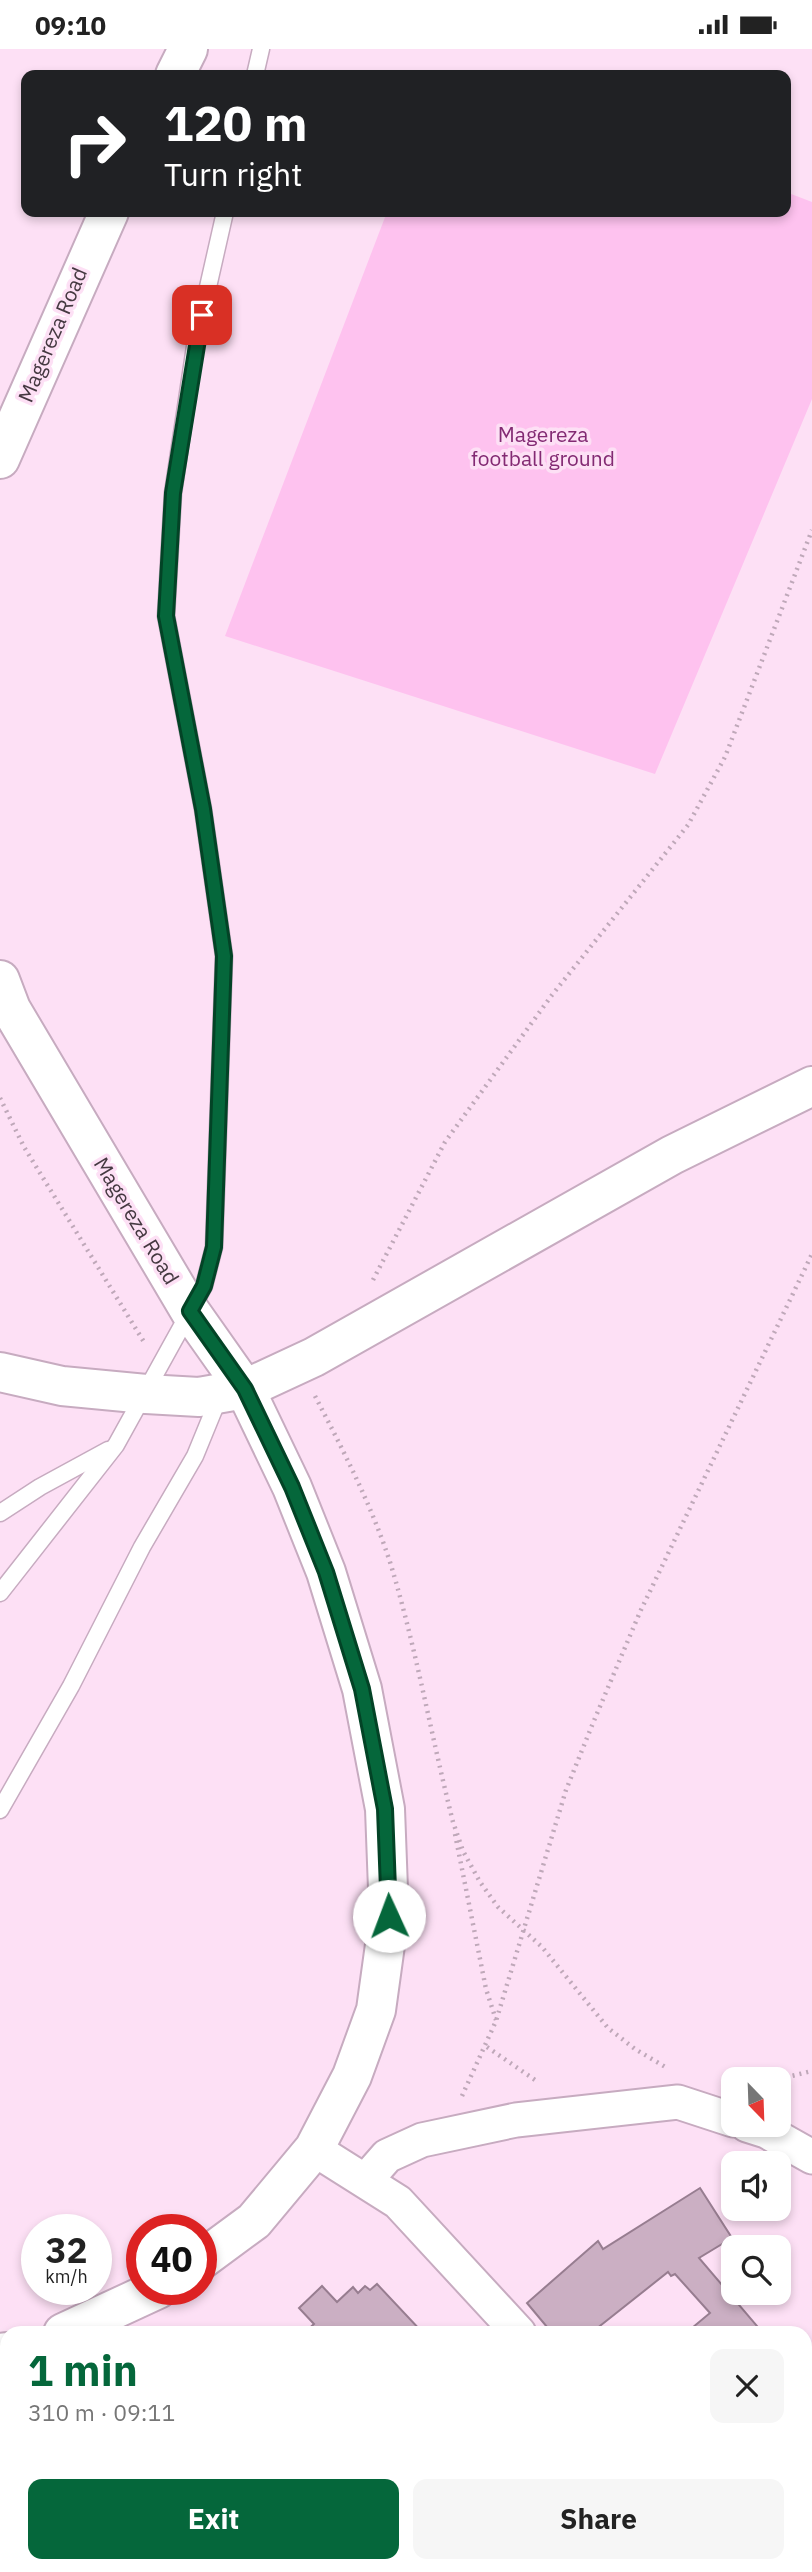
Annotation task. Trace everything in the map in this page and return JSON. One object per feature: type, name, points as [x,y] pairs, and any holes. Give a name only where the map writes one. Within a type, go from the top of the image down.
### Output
[{"type":"street","points":[[178,70],[188,49]]},
{"type":"street","name":"Magereza Road","points":[[0,459],[107,217]]},
{"type":"street","name":"Magereza Road","points":[[0,981],[11,1009],[190,1311],[233,1391],[292,1487],[326,1572],[362,1689],[385,1809],[389,1916],[376,2010],[352,2076],[314,2149],[254,2221],[217,2248]]},
{"type":"street","points":[[0,1372],[62,1386],[153,1382],[199,1397],[233,1391],[299,1364],[672,1155],[812,1086]]},
{"type":"street","points":[[366,2180],[387,2156],[435,2137],[516,2120],[678,2102],[721,2116]]},
{"type":"street","points":[[777,2137],[812,2157]]},
{"type":"street","points":[[314,2149],[398,2202],[513,2326]]},
{"type":"street","points":[[78,2326],[126,2304]]},
{"type":"lane","points":[[256,70],[261,49]]},
{"type":"lane","points":[[0,1593],[116,1445],[204,1286],[214,1247],[224,956],[203,809],[166,616],[173,493],[196,340],[224,217]]},
{"type":"lane","points":[[0,1810],[46,1732],[142,1547],[233,1391]]},
{"type":"lane","points":[[0,1513],[40,1487],[116,1445]]},
{"type":"path","points":[[373,1281],[445,1142],[552,995],[688,825],[725,757],[812,530]]},
{"type":"path","points":[[0,1098],[24,1147],[115,1292],[153,1382]]},
{"type":"path","points":[[435,2137],[467,2089],[496,2021],[566,1790],[640,1612],[812,1254]]},
{"type":"path","points":[[299,1364],[350,1465],[389,1560],[409,1626],[453,1822],[486,1989],[496,2021]]},
{"type":"path","points":[[453,1822],[463,1851],[480,1882],[498,1906],[525,1928],[561,1968],[608,2028],[635,2049],[671,2070]]},
{"type":"path","points":[[791,2076],[812,2071]]},
{"type":"green space","name":"Magereza football ground","points":[[791,194],[812,202],[812,399],[655,774],[225,636],[385,217],[791,217]]},
{"type":"building","points":[[700,2188],[730,2235],[721,2235],[721,2245],[699,2258],[721,2284],[721,2305],[739,2305],[757,2326],[694,2326],[710,2313],[675,2274],[671,2276],[668,2272],[600,2326],[546,2326],[527,2303],[598,2241],[603,2249]]},
{"type":"building","points":[[377,2284],[416,2326],[312,2326],[314,2324],[299,2308],[322,2286],[337,2302],[353,2287],[358,2293],[365,2286],[370,2290]]},
{"type":"route","points":[[202,315],[173,493],[166,616],[203,809],[224,956],[214,1247],[204,1286],[190,1311],[245,1389],[292,1487],[326,1572],[362,1689],[385,1809],[389,1916]]}]
